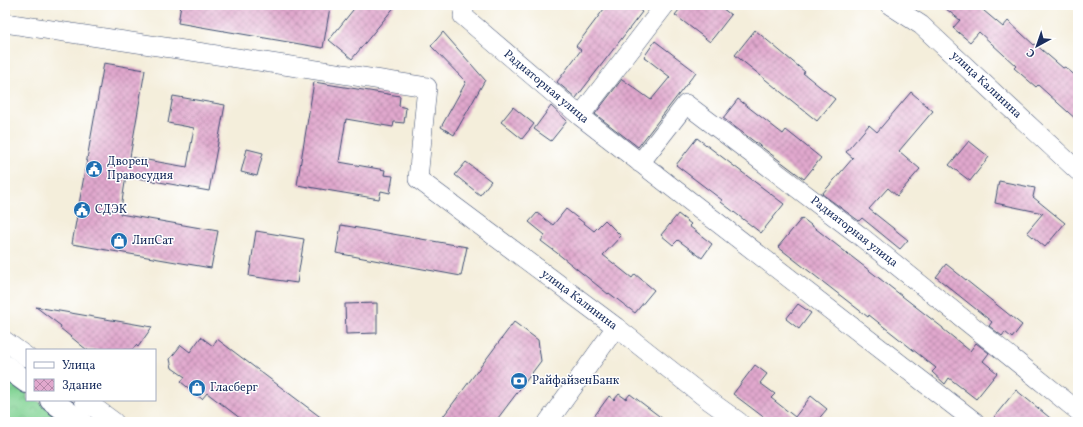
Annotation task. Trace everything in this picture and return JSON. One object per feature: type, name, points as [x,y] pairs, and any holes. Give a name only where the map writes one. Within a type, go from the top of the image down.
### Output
[{"type":"street","name":"Радиаторная улица","points":[[465,5],[463,16],[580,116],[975,422]]},
{"type":"street","points":[[580,116],[665,5]]},
{"type":"street","name":"улица Калинина","points":[[890,5],[921,25],[1078,171]]},
{"type":"street","name":"улица Калинина","points":[[5,23],[427,88],[418,179],[616,327],[707,399],[739,422]]},
{"type":"street","name":"Радиаторная улица","points":[[640,163],[686,104],[859,236],[1078,411]]},
{"type":"street","points":[[548,422],[616,327]]},
{"type":"street","points":[[5,341],[26,356]]},
{"type":"street","points":[[5,366],[26,381]]},
{"type":"street","points":[[52,401],[81,422]]},
{"type":"street","points":[[85,401],[114,422]]},
{"type":"green space","points":[[5,376],[26,392],[26,401],[38,401],[66,422],[5,422]]},
{"type":"building","points":[[181,5],[321,5],[330,7],[323,48],[178,23]]},
{"type":"building","points":[[357,5],[396,5],[352,59],[329,40]]},
{"type":"building","points":[[607,5],[633,5],[642,12],[576,98],[557,82],[581,50],[576,46]]},
{"type":"building","points":[[683,5],[718,5],[731,15],[710,42],[675,15]]},
{"type":"building","points":[[941,5],[977,5],[1003,27],[1008,21],[1034,45],[1035,44],[1063,68],[1065,67],[1078,78],[1078,121],[1038,85],[1036,87],[1014,68],[1016,66],[979,32],[970,42],[953,28],[960,20]]},
{"type":"building","points":[[755,30],[805,72],[803,73],[835,99],[817,121],[735,55]]},
{"type":"building","points":[[443,32],[485,80],[454,135],[441,127],[466,82],[431,46]]},
{"type":"building","points":[[655,41],[696,72],[638,147],[595,114],[622,79],[651,100],[670,77],[644,57]]},
{"type":"building","points":[[104,63],[145,70],[130,157],[187,167],[194,128],[168,123],[173,96],[225,105],[209,191],[126,176],[120,214],[218,231],[211,268],[72,244]]},
{"type":"building","points":[[314,82],[400,96],[399,106],[406,108],[404,123],[394,122],[393,127],[346,119],[339,162],[385,170],[384,175],[393,176],[390,193],[381,191],[379,199],[297,185]]},
{"type":"building","points":[[911,92],[933,111],[899,151],[920,169],[897,196],[888,188],[869,209],[908,240],[900,249],[862,218],[859,221],[822,194],[853,158],[846,152],[869,125],[877,132]]},
{"type":"building","points":[[738,99],[783,134],[786,130],[821,158],[804,179],[723,118]]},
{"type":"building","points":[[551,106],[567,121],[551,141],[534,129]]},
{"type":"building","points":[[513,107],[534,124],[522,139],[501,122]]},
{"type":"building","points":[[697,138],[784,204],[761,233],[721,202],[722,200],[676,165]]},
{"type":"building","points":[[969,141],[989,157],[970,181],[949,165]]},
{"type":"building","points":[[247,149],[263,153],[257,176],[241,172]]},
{"type":"building","points":[[466,162],[491,181],[480,195],[455,175]]},
{"type":"building","points":[[999,181],[1035,188],[1033,197],[1065,223],[1045,247],[1027,232],[1043,213],[995,203]]},
{"type":"building","points":[[566,209],[594,231],[605,220],[621,236],[603,255],[632,278],[635,274],[654,290],[635,313],[609,293],[608,294],[541,241],[545,235],[529,222],[537,213],[553,225]]},
{"type":"building","points":[[678,214],[691,224],[689,226],[712,244],[702,258],[678,240],[673,245],[661,235]]},
{"type":"building","points":[[802,218],[943,328],[970,351],[976,343],[989,353],[983,361],[997,373],[976,399],[949,378],[945,384],[932,372],[936,368],[869,315],[868,317],[778,247]]},
{"type":"building","points":[[341,225],[467,247],[461,276],[336,253]]},
{"type":"building","points":[[256,231],[304,239],[297,283],[249,276]]},
{"type":"building","points":[[946,264],[1022,325],[1012,338],[1005,332],[1002,336],[989,326],[992,322],[936,277]]},
{"type":"building","points":[[377,303],[377,333],[346,334],[345,304]]},
{"type":"building","points":[[798,304],[811,313],[799,329],[786,319]]},
{"type":"building","points":[[36,307],[152,327],[138,347],[136,345],[133,349],[86,349],[60,328],[61,326]]},
{"type":"building","points":[[514,322],[538,340],[541,361],[495,422],[439,422]]},
{"type":"building","points":[[201,337],[213,346],[217,339],[327,422],[245,422],[207,393],[202,399],[181,382],[185,377],[172,368],[170,359],[181,345],[190,352]]},
{"type":"building","points":[[755,365],[767,374],[760,383],[775,394],[771,398],[795,417],[811,396],[827,409],[816,422],[770,422],[733,394]]},
{"type":"building","points":[[1016,390],[1055,422],[1000,422],[994,417]]},
{"type":"building","points":[[619,394],[626,399],[630,394],[667,422],[590,422],[609,396],[614,400]]},
{"type":"place","name":"Дворец Правосудия","points":[[94,169]]},
{"type":"place","name":"СДЭК","points":[[82,210]]},
{"type":"place","name":"ЛипСат","points":[[119,241]]},
{"type":"place","name":"РайфайзенБанк","points":[[519,381]]},
{"type":"place","name":"Гласберг","points":[[197,388]]}]
